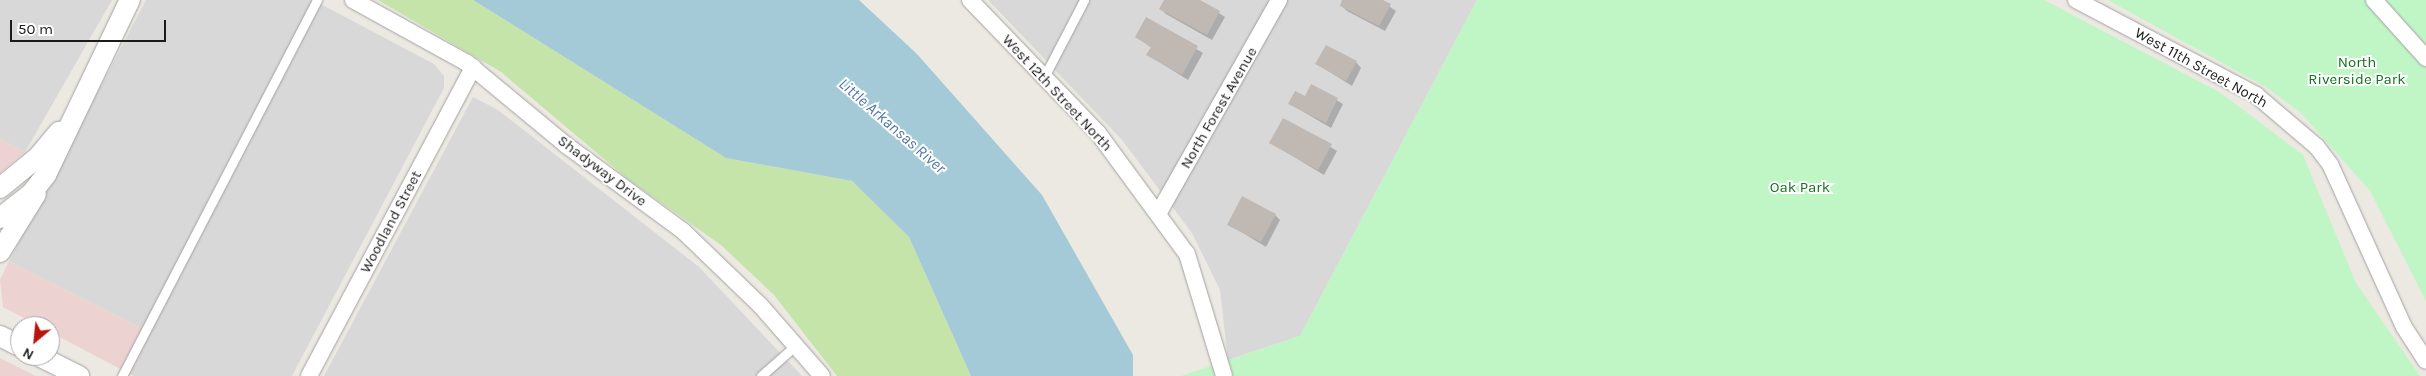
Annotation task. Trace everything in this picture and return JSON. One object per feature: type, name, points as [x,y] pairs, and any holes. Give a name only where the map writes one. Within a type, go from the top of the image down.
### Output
[{"type":"street","points":[[0,252],[46,175],[68,121],[130,0]]},
{"type":"street","name":"Shadyway Drive","points":[[353,0],[472,67],[566,145],[683,231],[796,345],[822,376]]},
{"type":"street","name":"West 12th Street North","points":[[970,0],[1098,133],[1187,254],[1224,376]]},
{"type":"street","name":"North Forest Avenue","points":[[1158,214],[1279,0]]},
{"type":"street","name":"West 11th Street North","points":[[2076,0],[2256,95],[2317,147],[2330,164],[2404,327],[2426,361]]},
{"type":"street","points":[[2374,0],[2426,58]]},
{"type":"street","name":"Woodland Street","points":[[309,376],[472,67]]},
{"type":"street","points":[[1,186],[38,157],[68,121]]},
{"type":"street","points":[[0,218],[31,194],[46,175]]},
{"type":"street","points":[[60,366],[79,376]]},
{"type":"lane","points":[[122,376],[317,0]]},
{"type":"lane","points":[[1044,77],[1084,0]]},
{"type":"lane","points":[[761,376],[796,345]]},
{"type":"shaded area","points":[[0,0],[112,0],[25,152],[0,139]]},
{"type":"shaded area","points":[[146,0],[313,0],[434,64],[444,76],[444,88],[292,376],[134,376],[130,374],[151,333],[9,261]]},
{"type":"shaded area","points":[[988,0],[1477,0],[1300,336],[1228,360],[1220,290],[1192,233],[1122,140]]},
{"type":"shaded area","points":[[473,97],[498,110],[699,267],[802,376],[324,376]]},
{"type":"shaded area","points":[[0,139],[25,152],[0,173]]},
{"type":"shaded area","points":[[9,261],[151,333],[130,374],[60,337],[60,316],[20,316],[3,307],[0,280]]},
{"type":"shaded area","points":[[0,358],[10,363],[10,366],[16,366],[36,376],[0,376]]},
{"type":"green space","points":[[378,0],[473,0],[726,158],[852,181],[909,237],[971,376],[837,376],[774,295],[721,245],[629,180],[501,72]]},
{"type":"green space","name":"Oak Park","points":[[1477,0],[2044,0],[2221,93],[2303,155],[2356,283],[2420,376],[1181,376],[1300,336]]},
{"type":"green space","name":"North Riverside Park","points":[[2108,0],[2426,0],[2426,301],[2370,191],[2301,113],[2264,86]]},
{"type":"water","name":"Little Arkansas River","points":[[473,0],[859,0],[917,54],[1042,195],[1133,355],[1133,376],[971,376],[909,237],[852,181],[726,158]]},
{"type":"building","points":[[1164,0],[1200,0],[1220,11],[1207,35],[1159,9]]},
{"type":"building","points":[[1342,0],[1383,0],[1391,4],[1379,26],[1340,6]]},
{"type":"building","points":[[1146,17],[1198,46],[1182,75],[1146,55],[1151,47],[1135,37]]},
{"type":"building","points":[[1326,45],[1357,61],[1346,81],[1315,64]]},
{"type":"building","points":[[1311,84],[1338,98],[1326,123],[1288,104],[1295,91],[1305,96]]},
{"type":"building","points":[[1283,118],[1332,144],[1318,170],[1269,143]]},
{"type":"building","points":[[1242,196],[1276,214],[1261,242],[1227,225]]}]
